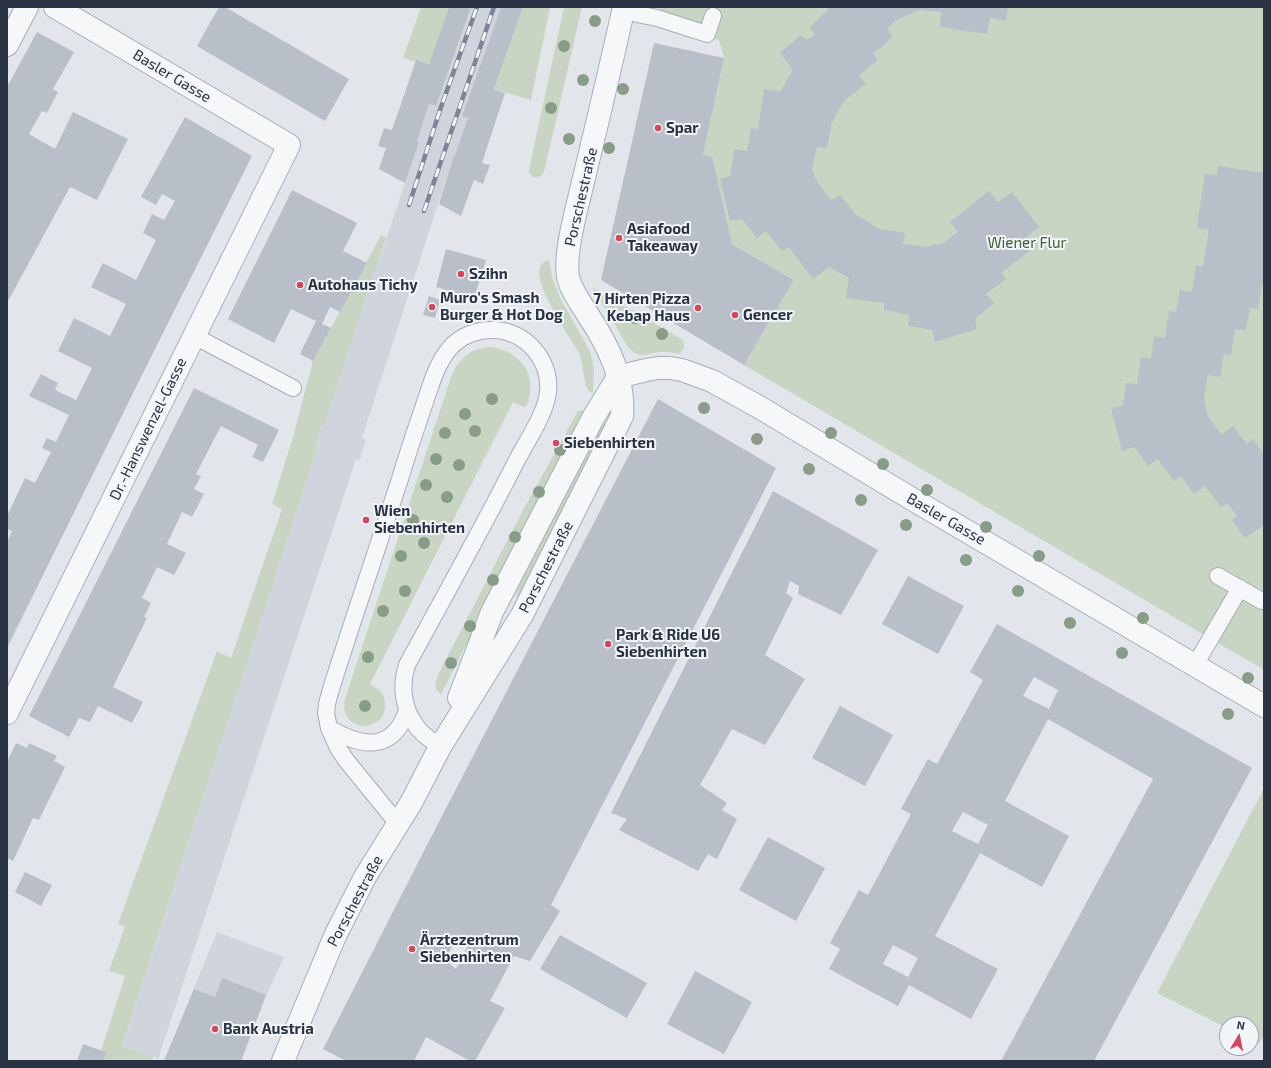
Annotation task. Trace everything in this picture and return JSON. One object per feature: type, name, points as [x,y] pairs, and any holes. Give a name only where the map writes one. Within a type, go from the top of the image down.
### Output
[{"type":"street","name":"Basler Gasse","points":[[55,7],[289,145]]},
{"type":"street","points":[[7,45],[25,8]]},
{"type":"street","name":"Porschestraße","points":[[283,1061],[335,936],[369,870],[398,824],[440,747],[522,615],[622,416],[623,406],[614,362],[605,342],[572,289],[568,279],[567,265],[577,209],[624,9]]},
{"type":"street","name":"Dr.-Hanswenzel-Gasse","points":[[7,712],[289,145]]},
{"type":"street","name":"Basler Gasse","points":[[618,377],[646,370],[670,368],[682,370],[712,381],[759,407],[905,495],[1264,706]]},
{"type":"lane","points":[[624,9],[707,34],[713,16]]},
{"type":"lane","points":[[398,824],[346,760],[332,737],[326,713],[330,694],[414,436],[441,361],[452,346],[467,335],[485,330],[503,331],[528,343],[540,358],[547,375],[548,394],[546,402],[501,491],[407,665],[404,674],[403,693],[407,711],[417,728],[440,747]]},
{"type":"lane","points":[[194,336],[293,388]]},
{"type":"lane","points":[[1218,576],[1262,601]]},
{"type":"lane","points":[[1195,665],[1240,588]]},
{"type":"lane","points":[[329,728],[343,737],[355,741],[367,743],[378,742],[387,739],[394,733],[404,720],[407,711]]},
{"type":"shaded area","points":[[471,7],[501,7],[462,116],[468,118],[454,155],[362,438],[366,439],[360,460],[356,459],[158,1059],[122,1047],[318,446],[315,445],[321,425],[324,426],[419,142],[417,141],[429,104],[436,106]]},
{"type":"shaded area","name":"Bank Austria","points":[[217,932],[284,957],[266,996],[241,1061],[164,1061]]},
{"type":"green space","points":[[421,7],[449,7],[429,64],[403,58]]},
{"type":"green space","points":[[523,7],[550,7],[531,100],[494,89]]},
{"type":"green space","points":[[564,7],[582,7],[545,168],[541,176],[533,177],[529,172],[530,165]]},
{"type":"green space","name":"Wiener Flur","points":[[660,7],[1264,7],[1264,670],[744,365],[794,280],[732,244],[703,155],[724,58],[719,40],[657,18]]},
{"type":"green space","points":[[381,235],[386,237],[324,426],[321,425],[315,445],[318,446],[122,1046],[153,1057],[152,1061],[103,1061],[101,1051],[125,976],[109,971],[125,927],[118,924],[217,651],[231,658],[282,509],[272,504],[293,437],[313,361]]},
{"type":"green space","points":[[549,259],[552,277],[560,298],[590,351],[594,369],[593,393],[586,387],[578,351],[553,310],[542,285],[539,275],[540,267]]},
{"type":"green space","points":[[592,287],[683,340],[684,348],[680,354],[663,352],[640,355],[632,351],[628,347]]},
{"type":"green space","points":[[490,347],[507,352],[514,356],[525,368],[529,375],[530,384],[530,393],[527,404],[524,407],[513,402],[370,684],[379,690],[383,695],[385,705],[383,715],[378,721],[370,725],[362,726],[348,718],[345,710],[345,699],[450,380],[456,367],[464,357],[475,350]]},
{"type":"green space","points":[[578,411],[587,411],[441,694],[437,691],[435,684],[439,673],[521,514]]},
{"type":"green space","points":[[601,421],[610,427],[522,600],[516,596],[518,584]]},
{"type":"green space","points":[[1264,788],[1264,1035],[1259,1044],[1259,1016],[1219,1016],[1219,1024],[1157,993]]},
{"type":"building","points":[[219,7],[225,7],[349,79],[325,121],[197,46]]},
{"type":"building","points":[[449,7],[471,7],[436,106],[429,104],[417,141],[419,142],[405,183],[379,169],[386,148],[378,146],[384,128],[392,130],[416,60],[429,64]]},
{"type":"building","points":[[501,7],[523,7],[494,89],[505,93],[482,163],[490,165],[483,184],[474,180],[461,216],[439,204],[454,155],[468,118],[462,116]]},
{"type":"building","points":[[826,7],[1008,7],[1006,21],[990,18],[987,34],[940,27],[941,12],[919,10],[896,20],[887,28],[892,37],[882,47],[873,53],[878,60],[859,76],[866,84],[845,100],[838,111],[832,123],[827,148],[817,147],[812,169],[816,180],[831,200],[840,195],[856,215],[879,229],[905,233],[903,244],[926,247],[943,243],[958,232],[950,222],[989,191],[998,202],[1012,192],[1039,227],[1026,237],[1033,248],[1001,273],[1006,279],[986,294],[994,303],[975,319],[977,329],[935,342],[932,330],[908,326],[909,315],[884,310],[884,303],[846,298],[849,278],[829,267],[813,279],[789,247],[782,251],[766,231],[757,238],[742,219],[730,221],[720,179],[730,176],[735,149],[747,151],[751,128],[758,129],[764,89],[780,92],[793,70],[780,53],[801,35],[806,40],[815,35],[810,27],[828,10]]},
{"type":"building","points":[[37,32],[74,52],[53,89],[58,92],[47,113],[42,111],[29,134],[55,149],[73,112],[128,139],[97,200],[70,187],[7,303],[7,87]]},
{"type":"building","points":[[654,43],[724,58],[703,155],[712,157],[732,244],[794,280],[744,365],[601,280]]},
{"type":"building","points":[[185,117],[252,156],[7,648],[7,542],[12,531],[7,529],[7,516],[25,478],[35,483],[51,452],[42,448],[47,438],[56,442],[69,415],[29,396],[41,374],[58,383],[55,390],[76,400],[92,368],[58,351],[74,318],[110,336],[126,304],[91,287],[103,263],[136,280],[156,240],[143,233],[152,214],[164,220],[175,201],[162,194],[156,205],[141,197]]},
{"type":"building","points":[[1218,166],[1264,173],[1264,284],[1262,284],[1258,309],[1250,308],[1246,330],[1235,329],[1231,356],[1224,354],[1220,377],[1208,375],[1204,399],[1208,416],[1222,435],[1233,426],[1247,444],[1253,439],[1264,454],[1264,525],[1245,538],[1232,520],[1237,516],[1227,503],[1221,507],[1205,486],[1194,494],[1181,476],[1174,481],[1158,459],[1148,466],[1135,447],[1122,451],[1111,408],[1123,406],[1126,383],[1137,384],[1141,357],[1151,359],[1154,336],[1165,338],[1169,311],[1176,312],[1180,290],[1192,292],[1196,265],[1203,267],[1209,230],[1197,228],[1205,174],[1217,175]]},
{"type":"building","name":"Autohaus Tichy","points":[[292,190],[357,223],[343,251],[367,263],[340,312],[330,307],[322,324],[331,328],[313,361],[300,354],[316,321],[291,309],[274,343],[228,319]]},
{"type":"building","name":"Szihn","points":[[446,249],[486,260],[474,298],[436,287]]},
{"type":"building","name":"Muro's Smash Burger & Hot Dog","points":[[429,296],[440,300],[435,318],[423,315]]},
{"type":"building","points":[[194,388],[279,430],[263,462],[252,457],[258,445],[221,426],[196,474],[201,476],[194,489],[204,494],[192,517],[182,512],[167,544],[186,553],[174,575],[157,567],[142,598],[151,603],[144,617],[147,618],[113,687],[143,702],[132,723],[98,706],[90,722],[79,718],[69,737],[29,716]]},
{"type":"building","name":"Park & Ride U6 Siebenhirten","points":[[658,399],[776,468],[551,905],[560,911],[530,961],[514,956],[490,1001],[505,1008],[475,1061],[470,1061],[426,1037],[414,1061],[346,1061],[323,1049]],"holes":[[[460,942],[469,943],[456,969],[450,964],[449,953],[453,945]]]},
{"type":"building","points":[[773,491],[878,550],[841,615],[798,594],[799,586],[790,581],[786,593],[793,598],[765,655],[805,679],[765,745],[732,729],[700,785],[727,803],[722,810],[737,819],[717,859],[708,854],[698,871],[619,830],[627,819],[611,813]]},
{"type":"building","points":[[908,576],[964,606],[938,654],[882,624]]},
{"type":"building","points":[[997,624],[1252,768],[1094,1061],[1001,1061],[1153,779],[1048,719],[1005,801],[1069,836],[1042,887],[980,853],[935,936],[998,969],[971,1019],[909,985],[898,1006],[829,969],[840,949],[830,943],[859,890],[868,895],[911,814],[901,809],[928,759],[937,764],[983,680],[970,672]],"holes":[[[1034,677],[1058,690],[1049,709],[1023,696]],[[963,812],[988,825],[978,844],[952,831]],[[893,945],[918,958],[908,977],[883,964]]]},
{"type":"building","points":[[840,706],[893,735],[865,786],[812,758]]},
{"type":"building","points":[[16,743],[27,748],[29,743],[57,756],[54,761],[65,767],[39,820],[33,818],[13,861],[7,858],[7,762]]},
{"type":"building","points":[[768,837],[825,868],[796,921],[739,890]]},
{"type":"building","points":[[25,872],[52,885],[41,906],[15,892]]},
{"type":"building","points":[[560,935],[647,983],[627,1018],[540,969]]},
{"type":"building","points":[[695,971],[752,1002],[724,1054],[667,1024]]},
{"type":"building","name":"Bank Austria","points":[[222,978],[266,995],[241,1061],[164,1061],[194,989],[215,997]]},
{"type":"building","points":[[83,1044],[106,1052],[103,1061],[77,1061]]},
{"type":"railway","points":[[409,205],[441,107],[477,7]]},
{"type":"railway","points":[[424,211],[494,7]]},
{"type":"place","name":"Spar","points":[[658,128]]},
{"type":"place","name":"Asiafood Takeaway","points":[[619,238]]},
{"type":"place","name":"Szihn","points":[[461,274]]},
{"type":"place","name":"Autohaus Tichy","points":[[300,285]]},
{"type":"place","name":"Muro's Smash Burger & Hot Dog","points":[[432,307]]},
{"type":"place","name":"7 Hirten Pizza Kebap Haus","points":[[698,308]]},
{"type":"place","name":"Gencer","points":[[735,315]]},
{"type":"place","name":"Siebenhirten","points":[[556,443]]},
{"type":"place","name":"Wien Siebenhirten","points":[[366,520]]},
{"type":"place","name":"Park & Ride U6 Siebenhirten","points":[[608,644]]},
{"type":"place","name":"Ärztezentrum Siebenhirten","points":[[412,949]]},
{"type":"place","name":"Bank Austria","points":[[215,1029]]}]
